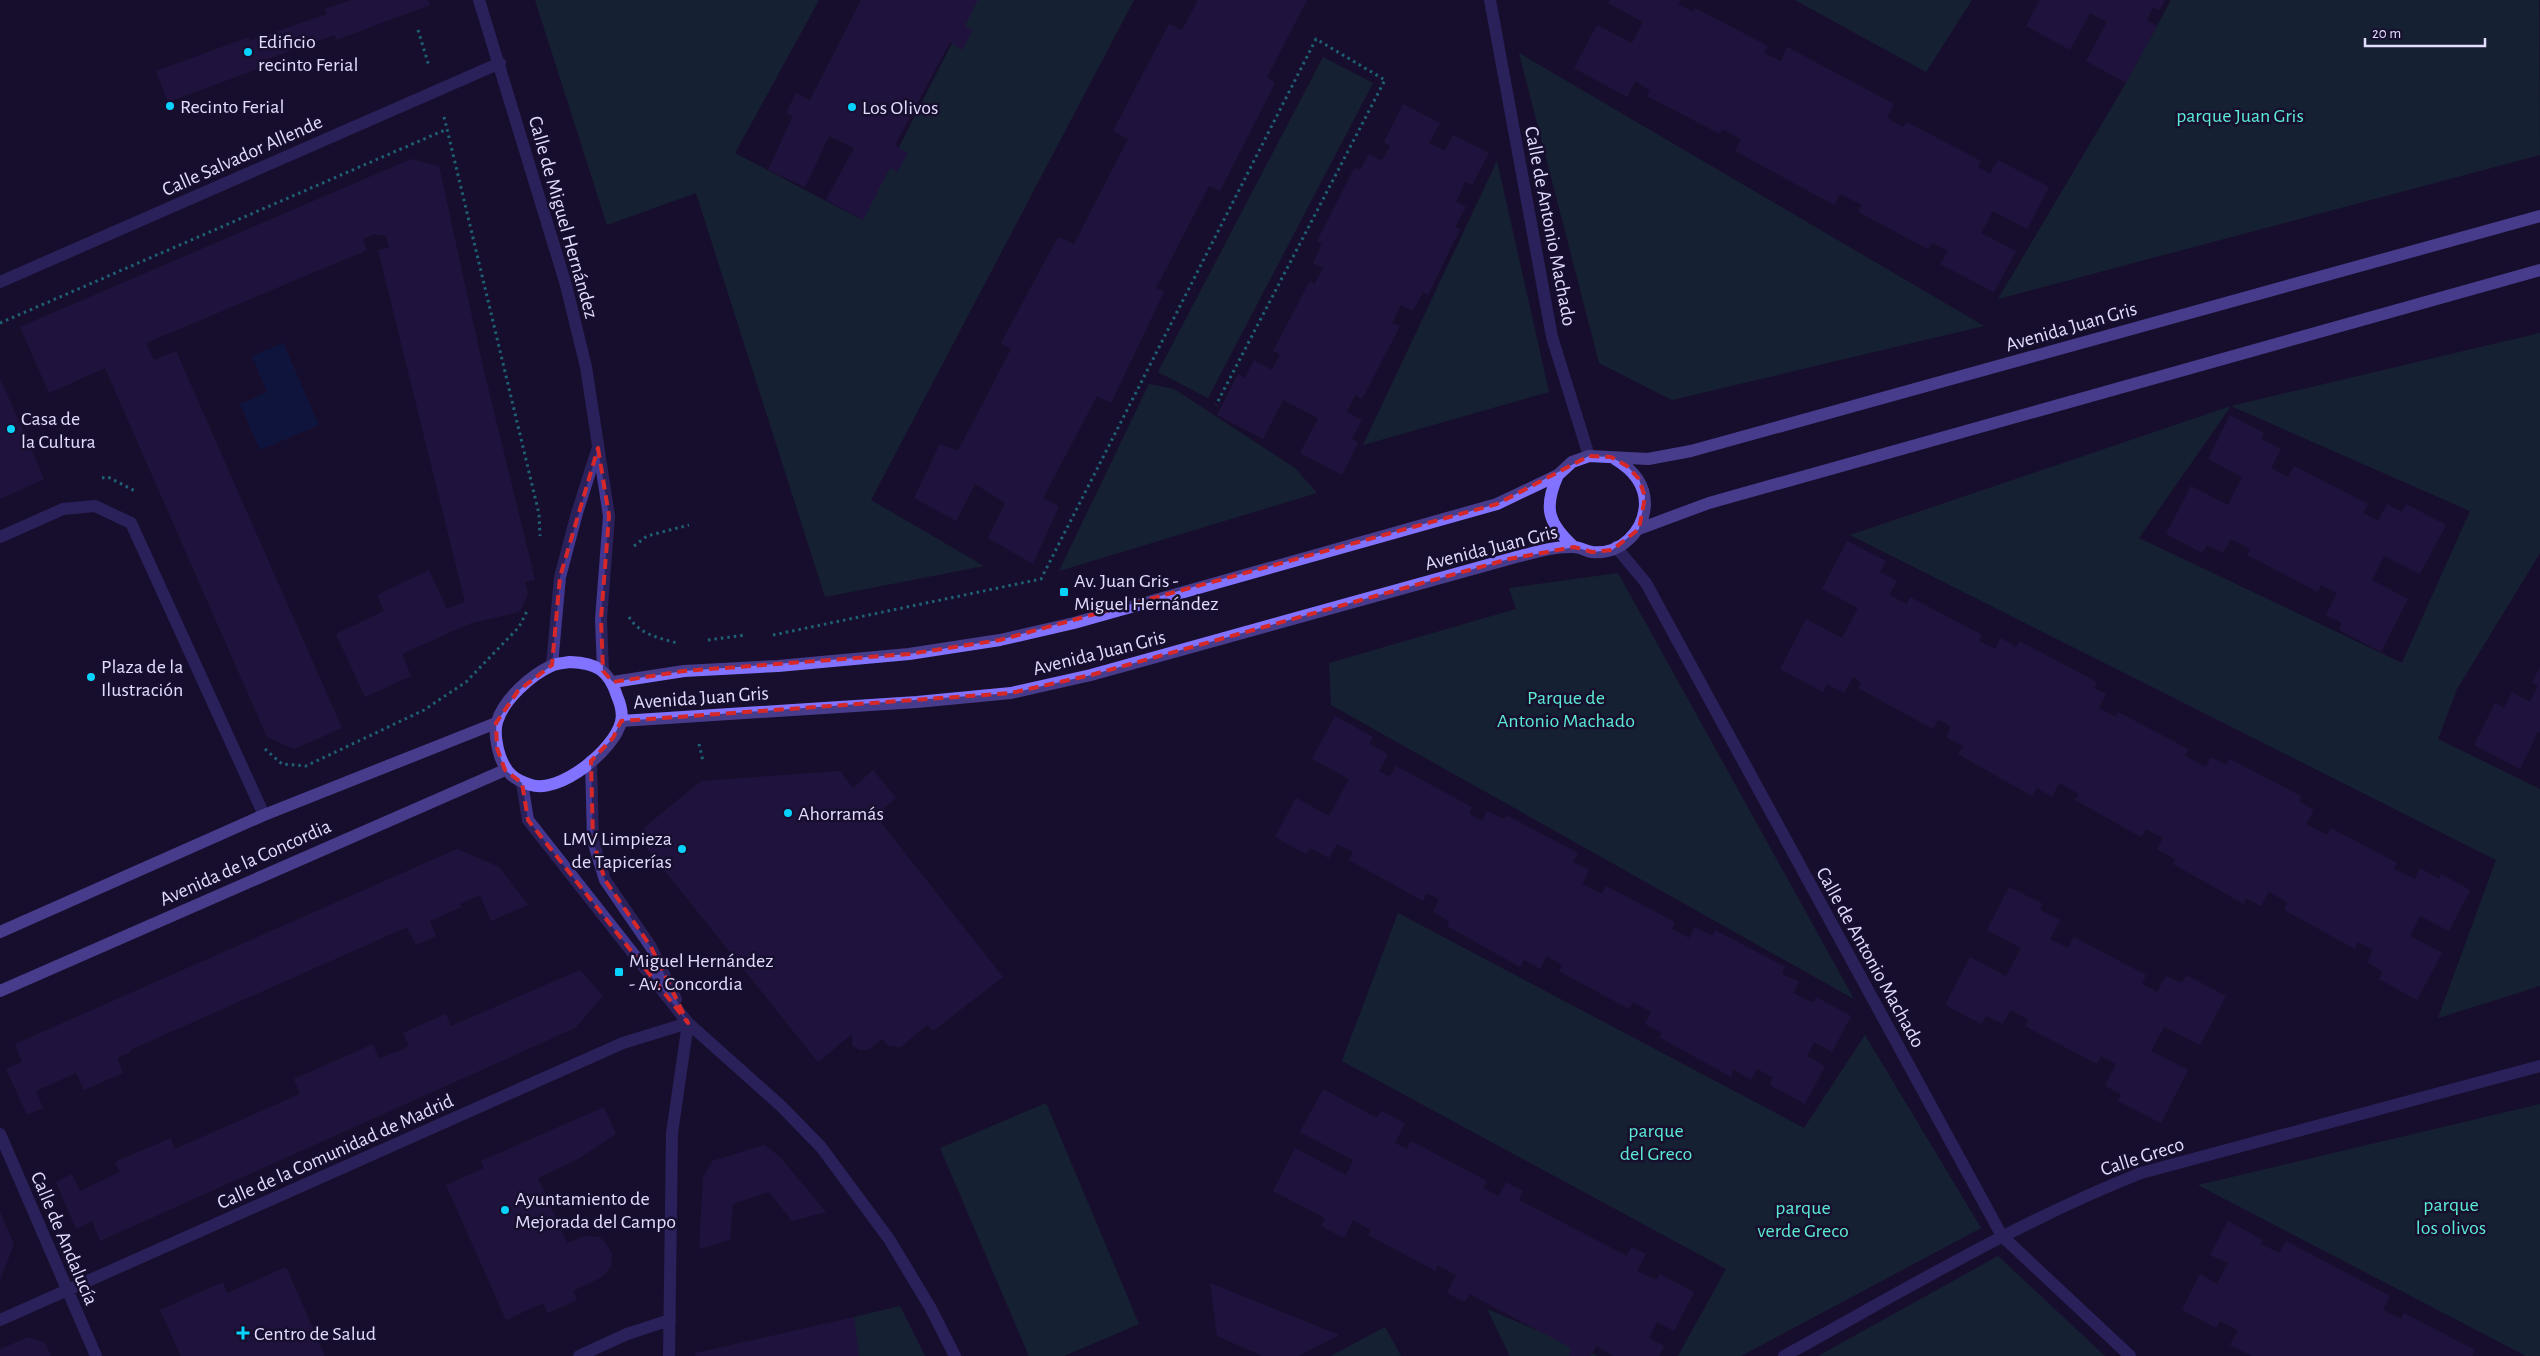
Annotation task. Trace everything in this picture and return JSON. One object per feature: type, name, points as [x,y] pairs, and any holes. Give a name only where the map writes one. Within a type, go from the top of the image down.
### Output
[{"type":"street","name":"Calle de Miguel Hernández","points":[[479,0],[500,63],[566,285],[586,367],[609,516],[601,619],[603,671]]},
{"type":"street","name":"Calle de Antonio Machado","points":[[1490,0],[1552,337],[1589,456]]},
{"type":"street","name":"Calle Salvador Allende","points":[[0,282],[500,63]]},
{"type":"street","name":"Avenida Juan Gris","points":[[612,682],[684,671],[778,666],[909,654],[1000,640],[1074,623],[1497,504],[1558,475],[1572,462],[1589,456],[1648,459],[1691,452],[2540,216]]},
{"type":"street","name":"Avenida Juan Gris","points":[[621,721],[917,702],[1011,693],[1091,675],[1509,558],[1574,547],[1592,552],[1612,550],[1627,542],[1639,529],[1709,503],[2540,270]]},
{"type":"street","points":[[552,665],[560,577],[577,513],[598,448]]},
{"type":"street","points":[[1611,457],[1627,466],[1639,480],[1645,498],[1644,513],[1639,529]]},
{"type":"street","name":"Avenida Juan Gris","points":[[1558,475],[1550,492],[1549,512],[1558,532],[1574,547]]},
{"type":"street","points":[[0,537],[64,509],[95,506],[131,523],[264,815]]},
{"type":"street","name":"Calle de Antonio Machado","points":[[1616,547],[1646,584],[2002,1236],[2130,1356]]},
{"type":"street","points":[[587,663],[603,671],[612,682],[620,703],[621,721],[613,738],[599,756],[565,780],[539,788],[522,783],[505,770],[497,748],[496,723],[518,691],[552,665],[587,663]]},
{"type":"street","name":"Avenida de la Concordia","points":[[0,932],[264,815],[496,723]]},
{"type":"street","points":[[591,761],[593,842],[605,880],[651,948],[688,1023],[672,1133],[668,1356]]},
{"type":"street","name":"Avenida de la Concordia","points":[[0,990],[505,770]]},
{"type":"street","points":[[522,783],[528,820],[688,1023],[794,1118],[821,1147],[889,1239],[930,1307],[954,1356]]},
{"type":"street","name":"Calle de la Comunidad de Madrid","points":[[0,1320],[623,1043],[688,1023]]},
{"type":"street","name":"Calle Greco","points":[[1784,1356],[2002,1236],[2081,1196],[2141,1173],[2540,1066]]},
{"type":"street","name":"Calle de Andalucía","points":[[0,1134],[66,1291],[96,1356]]},
{"type":"street","points":[[579,1356],[627,1334],[670,1320]]},
{"type":"path","points":[[773,635],[1041,579],[1316,39],[1385,80],[1216,405]]},
{"type":"path","points":[[0,323],[447,129],[539,514],[541,539]]},
{"type":"path","points":[[100,478],[108,477],[139,494]]},
{"type":"path","points":[[632,548],[647,536],[689,525]]},
{"type":"path","points":[[261,740],[265,749],[282,764],[306,766],[424,710],[466,682],[519,626],[531,602]]},
{"type":"path","points":[[625,610],[635,627],[658,638],[679,643]]},
{"type":"path","points":[[707,640],[745,635]]},
{"type":"highlighted area","points":[[598,448],[609,516],[601,619],[603,671],[613,682],[684,671],[909,654],[1000,640],[1497,504],[1589,456],[1611,457],[1627,466],[1639,479],[1645,497],[1639,529],[1612,550],[1592,552],[1574,547],[1509,559],[1091,675],[1011,693],[621,721],[613,738],[591,761],[593,841],[605,880],[651,947],[688,1023],[528,820],[522,783],[505,770],[497,748],[496,723],[518,691],[552,665],[560,577]]},
{"type":"green space","points":[[535,0],[819,0],[735,153],[862,220],[974,0],[1134,0],[871,500],[984,566],[825,597],[696,193],[607,225]]},
{"type":"green space","points":[[1795,0],[1972,0],[1926,72]]},
{"type":"green space","name":"parque Juan Gris","points":[[2171,0],[2539,0],[2540,155],[1998,299],[2126,83]]},
{"type":"green space","points":[[1519,53],[1984,326],[1672,400],[1599,363]]},
{"type":"green space","points":[[1323,57],[1373,83],[1208,398],[1158,372]]},
{"type":"green space","points":[[1497,161],[1549,392],[1363,445]]},
{"type":"green space","points":[[2540,333],[2540,553],[2457,689],[2438,739],[2540,789],[2540,986],[2438,1018],[2496,860],[1850,535],[2231,406]],"holes":[[[2231,406],[2470,511],[2402,663],[2139,538]]]},
{"type":"green space","points":[[1149,384],[1174,389],[1295,468],[1317,493],[1059,571]]},
{"type":"green space","name":"Parque de Antonio Machado","points":[[1618,573],[1854,999],[1331,705],[1329,663],[1516,609],[1509,588]]},
{"type":"green space","name":"parque verde Greco","points":[[1398,913],[1804,1128],[1865,1035],[1981,1228],[1741,1356],[1678,1356],[1726,1269],[1342,1061]]},
{"type":"green space","points":[[1046,1103],[1139,1324],[1064,1356],[1029,1356],[940,1148]]},
{"type":"green space","name":"parque los olivos","points":[[2540,1104],[2540,1356],[2526,1356],[2198,1185]]},
{"type":"green space","points":[[1998,1256],[2105,1356],[1818,1356]]},
{"type":"green space","points":[[900,1306],[925,1356],[859,1356],[854,1317]]},
{"type":"green space","points":[[1487,1309],[1598,1356],[1510,1356]]},
{"type":"green space","points":[[1385,1327],[1401,1356],[1331,1356]]},
{"type":"water","points":[[283,343],[319,425],[260,450],[240,404],[267,392],[252,356]]},
{"type":"building","name":"Edificio recinto Ferial","points":[[351,0],[428,0],[430,5],[336,40],[335,35],[259,62],[260,68],[168,102],[156,71],[249,37],[250,41],[327,14],[325,9]]},
{"type":"building","name":"Los Olivos","points":[[861,0],[978,0],[965,26],[973,30],[962,50],[950,42],[895,145],[908,153],[897,172],[890,168],[863,220],[826,200],[854,148],[829,136],[805,187],[768,170],[793,116],[786,113],[796,93],[810,100]]},
{"type":"building","points":[[1198,0],[1307,0],[1267,77],[1275,83],[1220,191],[1209,186],[1156,288],[1164,292],[1111,403],[1097,396],[1043,498],[1059,506],[1033,564],[988,538],[1005,503],[975,484],[956,521],[914,498],[940,444],[958,451],[1011,349],[1001,343],[1058,237],[1074,244],[1128,139],[1113,131],[1169,24],[1182,30]]},
{"type":"building","points":[[1610,0],[1680,0],[1678,4],[1693,12],[1695,8],[1768,46],[1764,53],[1781,61],[1787,47],[1894,104],[1887,118],[1903,127],[1907,122],[1981,161],[1978,167],[1990,174],[1998,160],[2049,187],[2027,229],[1993,211],[1981,233],[2016,251],[1994,292],[1940,264],[1948,251],[1932,243],[1928,249],[1858,212],[1862,205],[1840,194],[1834,205],[1735,151],[1741,139],[1722,129],[1720,134],[1647,96],[1650,90],[1635,81],[1627,97],[1574,68],[1597,25],[1632,43],[1643,22],[1608,3]]},
{"type":"building","points":[[2040,0],[2165,0],[2159,10],[2153,7],[2147,20],[2157,26],[2126,83],[2086,61],[2107,22],[2090,13],[2070,50],[2026,26]]},
{"type":"building","points":[[1403,104],[1440,123],[1429,143],[1445,151],[1453,135],[1489,153],[1472,185],[1465,182],[1456,202],[1466,207],[1455,227],[1460,229],[1428,295],[1423,292],[1413,311],[1401,305],[1392,323],[1400,326],[1362,399],[1355,395],[1347,412],[1362,420],[1352,439],[1358,443],[1342,475],[1300,453],[1318,418],[1283,400],[1263,439],[1217,415],[1238,374],[1245,378],[1254,360],[1272,370],[1280,354],[1273,351],[1310,281],[1315,284],[1323,268],[1313,263],[1322,244],[1317,241],[1355,167],[1360,170],[1369,154],[1382,161],[1390,146],[1384,142]]},
{"type":"building","points":[[411,159],[439,166],[483,367],[535,580],[525,582],[528,594],[520,612],[471,623],[402,654],[411,676],[365,697],[336,634],[384,611],[377,595],[429,570],[447,609],[465,602],[378,250],[389,248],[386,236],[374,234],[363,239],[367,250],[146,343],[154,360],[176,351],[342,728],[294,749],[267,737],[105,368],[49,393],[20,327]]},
{"type":"building","name":"Casa de la Cultura","points":[[0,378],[44,479],[0,499]]},
{"type":"building","points":[[2230,415],[2264,433],[2261,439],[2281,449],[2271,468],[2288,477],[2294,466],[2368,504],[2363,513],[2378,521],[2387,504],[2402,512],[2406,504],[2446,525],[2420,574],[2384,556],[2372,580],[2408,599],[2381,652],[2339,630],[2342,623],[2326,615],[2337,593],[2321,585],[2318,592],[2247,555],[2250,549],[2231,539],[2223,553],[2207,545],[2202,553],[2166,534],[2191,486],[2228,505],[2242,477],[2208,459]]},
{"type":"building","points":[[1847,541],[1886,561],[1880,572],[1897,581],[1889,595],[1907,604],[1910,597],[1982,635],[1979,641],[1995,649],[2001,638],[2016,647],[2019,641],[2097,682],[2094,688],[2106,694],[2099,708],[2116,717],[2118,712],[2188,749],[2185,756],[2206,767],[2211,757],[2226,765],[2230,759],[2301,796],[2299,801],[2314,810],[2306,824],[2327,835],[2331,828],[2397,863],[2394,869],[2415,879],[2420,868],[2439,879],[2441,874],[2470,890],[2449,931],[2420,916],[2410,936],[2442,953],[2417,1000],[2379,979],[2383,972],[2367,962],[2373,950],[2358,942],[2355,949],[2284,910],[2287,902],[2269,892],[2261,906],[2246,898],[2244,904],[2173,864],[2175,859],[2157,849],[2163,838],[2146,829],[2141,837],[2075,800],[2079,794],[2059,783],[2052,797],[2037,788],[2032,796],[1958,754],[1963,746],[1946,737],[1951,727],[1938,719],[1933,729],[1858,688],[1861,682],[1853,677],[1844,693],[1827,684],[1823,692],[1780,669],[1806,619],[1842,638],[1858,608],[1822,589]]},
{"type":"building","points":[[2540,667],[2540,733],[2538,732],[2520,769],[2474,745],[2495,703],[2504,708],[2512,692],[2530,702],[2538,686],[2532,683]]},
{"type":"building","points":[[1335,716],[1373,737],[1369,744],[1388,754],[1379,771],[1390,777],[1396,766],[1472,807],[1469,814],[1482,821],[1487,811],[1504,819],[1506,815],[1578,853],[1573,862],[1589,870],[1582,884],[1602,894],[1606,886],[1675,922],[1672,929],[1689,938],[1695,927],[1712,936],[1715,930],[1785,967],[1782,974],[1799,982],[1793,993],[1813,1003],[1816,997],[1851,1016],[1832,1052],[1814,1042],[1807,1056],[1825,1066],[1805,1104],[1770,1085],[1773,1077],[1757,1069],[1751,1080],[1733,1069],[1731,1077],[1659,1037],[1662,1033],[1645,1024],[1651,1012],[1633,1002],[1629,1009],[1559,971],[1562,965],[1547,956],[1540,969],[1524,960],[1520,967],[1447,926],[1449,921],[1433,912],[1439,899],[1427,893],[1423,901],[1349,860],[1353,852],[1337,844],[1329,858],[1310,848],[1306,854],[1275,837],[1296,798],[1329,816],[1349,779],[1312,759]]},
{"type":"building","points":[[873,770],[896,798],[875,815],[1003,977],[933,1031],[927,1025],[901,1047],[889,1046],[882,1039],[868,1050],[859,1050],[852,1045],[852,1034],[818,1062],[641,841],[641,834],[645,827],[701,781],[840,771],[853,788]]},
{"type":"building","points":[[457,849],[499,867],[528,905],[491,921],[480,895],[460,904],[462,907],[430,921],[436,936],[416,945],[407,927],[130,1050],[131,1052],[117,1058],[123,1073],[84,1090],[76,1073],[36,1091],[43,1108],[27,1115],[6,1069],[22,1062],[15,1044]]},
{"type":"building","points":[[2009,887],[2043,904],[2040,910],[2060,920],[2050,939],[2068,948],[2074,937],[2146,975],[2142,984],[2157,992],[2166,976],[2182,983],[2186,975],[2226,996],[2200,1045],[2164,1027],[2151,1051],[2188,1070],[2161,1123],[2118,1101],[2121,1094],[2105,1086],[2116,1064],[2101,1056],[2097,1064],[2025,1026],[2029,1020],[2010,1010],[2003,1024],[1986,1016],[1981,1024],[1945,1005],[1970,957],[2006,976],[2021,948],[1987,930]]},
{"type":"building","points":[[580,970],[603,996],[575,1028],[100,1241],[92,1221],[76,1229],[56,1182],[72,1174],[80,1191],[120,1172],[115,1162],[171,1138],[175,1149],[300,1094],[294,1079],[373,1044],[379,1059],[409,1046],[403,1033],[446,1014],[451,1026]]},
{"type":"building","points":[[1323,1089],[1377,1118],[1381,1111],[1405,1123],[1395,1143],[1407,1149],[1411,1141],[1487,1181],[1483,1188],[1499,1196],[1506,1182],[1523,1191],[1519,1200],[1627,1256],[1631,1247],[1646,1254],[1637,1271],[1656,1280],[1660,1274],[1694,1292],[1674,1331],[1657,1322],[1649,1338],[1664,1346],[1659,1356],[1614,1356],[1596,1346],[1591,1356],[1569,1356],[1571,1348],[1469,1294],[1465,1302],[1447,1293],[1456,1275],[1437,1265],[1436,1271],[1368,1235],[1371,1230],[1353,1220],[1344,1238],[1321,1226],[1325,1218],[1273,1191],[1295,1148],[1346,1175],[1353,1160],[1300,1132]]},
{"type":"building","name":"Ayuntamiento de Mejorada del Campo","points":[[604,1107],[616,1134],[578,1159],[538,1178],[567,1243],[585,1236],[599,1237],[612,1253],[611,1267],[602,1277],[573,1291],[577,1300],[548,1313],[543,1303],[506,1320],[446,1185],[484,1168],[481,1161]]},
{"type":"building","points":[[764,1145],[779,1156],[826,1212],[792,1221],[769,1192],[733,1204],[730,1240],[699,1249],[703,1178],[712,1161]]},
{"type":"building","points":[[0,1212],[14,1244],[0,1280]]},
{"type":"building","points":[[2228,1221],[2263,1240],[2261,1244],[2279,1253],[2286,1241],[2390,1296],[2383,1310],[2401,1319],[2404,1313],[2475,1350],[2472,1356],[2252,1356],[2230,1345],[2238,1330],[2220,1321],[2216,1328],[2182,1310],[2200,1274],[2217,1284],[2228,1263],[2210,1255]]},
{"type":"building","name":"Centro de Salud","points":[[286,1267],[325,1356],[181,1356],[160,1310],[223,1282],[227,1293]]},
{"type":"building","points":[[1210,1283],[1339,1335],[1298,1356],[1263,1356],[1217,1336]]},
{"type":"building","points":[[854,1317],[859,1356],[695,1356],[696,1353]]},
{"type":"building","points":[[29,1337],[45,1343],[51,1356],[0,1356],[0,1349]]},
{"type":"place","name":"Edificio recinto Ferial","points":[[248,52]]},
{"type":"place","name":"Recinto Ferial","points":[[170,106]]},
{"type":"place","name":"Los Olivos","points":[[852,107]]},
{"type":"place","name":"Casa de la Cultura","points":[[11,429]]},
{"type":"place","name":"Av. Juan Gris - Miguel Hernández","points":[[1064,592]]},
{"type":"place","name":"Plaza de la Ilustración","points":[[91,677]]},
{"type":"place","name":"Ahorramás","points":[[788,813]]},
{"type":"place","name":"LMV Limpieza de Tapicerías","points":[[682,849]]},
{"type":"place","name":"Miguel Hernández - Av. Concordia","points":[[619,972]]},
{"type":"place","name":"Ayuntamiento de Mejorada del Campo","points":[[505,1210]]},
{"type":"place","name":"Centro de Salud","points":[[243,1333]]},
{"type":"park label","name":"parque del Greco","points":[[1656,1142]]}]
